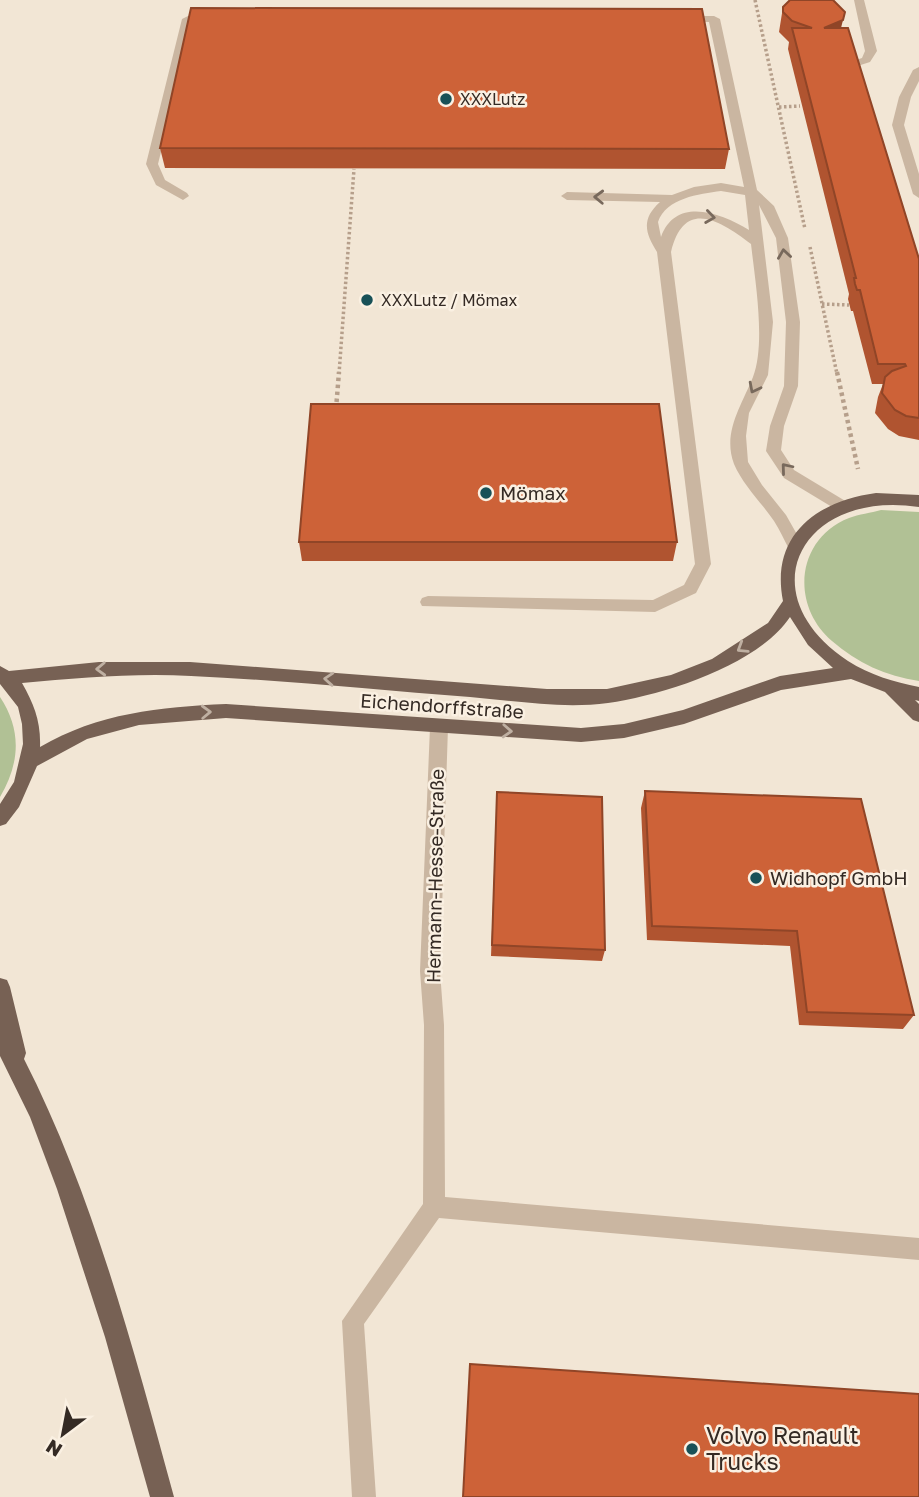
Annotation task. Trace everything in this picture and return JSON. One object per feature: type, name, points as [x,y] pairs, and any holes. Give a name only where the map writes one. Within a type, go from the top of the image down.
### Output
[{"type":"main road","points":[[919,501],[881,498],[842,506],[814,522],[795,545],[787,572],[791,603],[813,640],[852,672],[892,689],[919,694]]},
{"type":"main road","name":"Eichendorffstraße","points":[[3,676],[99,668],[190,669],[547,696],[607,696],[673,681],[718,664],[774,628],[791,603]]},
{"type":"main road","name":"Eichendorffstraße","points":[[30,761],[91,730],[138,719],[226,711],[581,735],[625,731],[684,717],[780,683],[852,672]]},
{"type":"main road","points":[[0,818],[18,794],[33,745],[29,715],[16,689],[3,676]]},
{"type":"main road","points":[[892,689],[919,715]]},
{"type":"main road","points":[[0,987],[20,1070]]},
{"type":"main road","points":[[0,1036],[20,1070],[70,1193],[127,1365],[162,1497]]},
{"type":"lane","points":[[848,66],[866,60],[871,51],[859,0]]},
{"type":"lane","points":[[183,196],[160,182],[152,164],[188,19],[216,19]]},
{"type":"lane","points":[[673,19],[714,19],[752,192],[766,322],[761,375],[742,412],[738,436],[741,462],[757,489],[781,519],[795,545]]},
{"type":"lane","points":[[919,70],[905,97],[898,125],[919,194]]},
{"type":"lane","points":[[664,253],[654,239],[652,217],[658,208],[673,199],[694,191],[721,187],[752,192],[768,206],[782,238],[793,322],[792,386],[777,426],[773,451],[789,474],[842,506]]},
{"type":"lane","points":[[567,196],[673,199]]},
{"type":"lane","points":[[428,603],[655,606],[690,589],[703,565],[664,253],[666,238],[678,222],[697,215],[720,218],[735,225],[757,242]]},
{"type":"lane","name":"Hermann-Hesse-Straße","points":[[434,1207],[434,1025],[430,971],[439,727]]},
{"type":"lane","points":[[364,1497],[353,1321],[434,1207],[919,1249]]},
{"type":"path","points":[[779,107],[800,106]]},
{"type":"path","points":[[336,414],[354,169]]},
{"type":"path","points":[[822,304],[849,304]]},
{"type":"green space","points":[[881,510],[919,512],[919,681],[872,667],[842,649],[818,626],[809,610],[805,592],[809,557],[818,541],[831,528],[849,518]]},
{"type":"green space","points":[[0,697],[12,722],[16,747],[12,772],[0,797]]},
{"type":"building","points":[[790,0],[833,0],[845,12],[843,20],[824,28],[848,28],[919,259],[919,418],[906,416],[895,410],[882,393],[885,377],[906,366],[878,364],[860,290],[857,290],[855,284],[856,278],[792,28],[812,28],[792,21],[783,12],[783,7]]},
{"type":"building","name":"XXXLutz","points":[[191,8],[702,9],[729,149],[160,148]]},
{"type":"building","name":"Mömax","points":[[311,404],[659,404],[677,542],[299,542]]},
{"type":"building","name":"Widhopf GmbH","points":[[645,791],[861,799],[914,1015],[807,1012],[797,931],[652,926]]},
{"type":"building","points":[[497,792],[602,797],[605,950],[492,945]]},
{"type":"building","name":"Volvo Renault Trucks","points":[[470,1364],[919,1394],[919,1497],[463,1497]]},
{"type":"place","name":"XXXLutz","points":[[446,99]]},
{"type":"place","name":"XXXLutz / Mömax","points":[[367,300]]},
{"type":"place","name":"Mömax","points":[[486,493]]},
{"type":"place","name":"Widhopf GmbH","points":[[756,878]]},
{"type":"place","name":"Volvo Renault Trucks","points":[[692,1449]]}]
